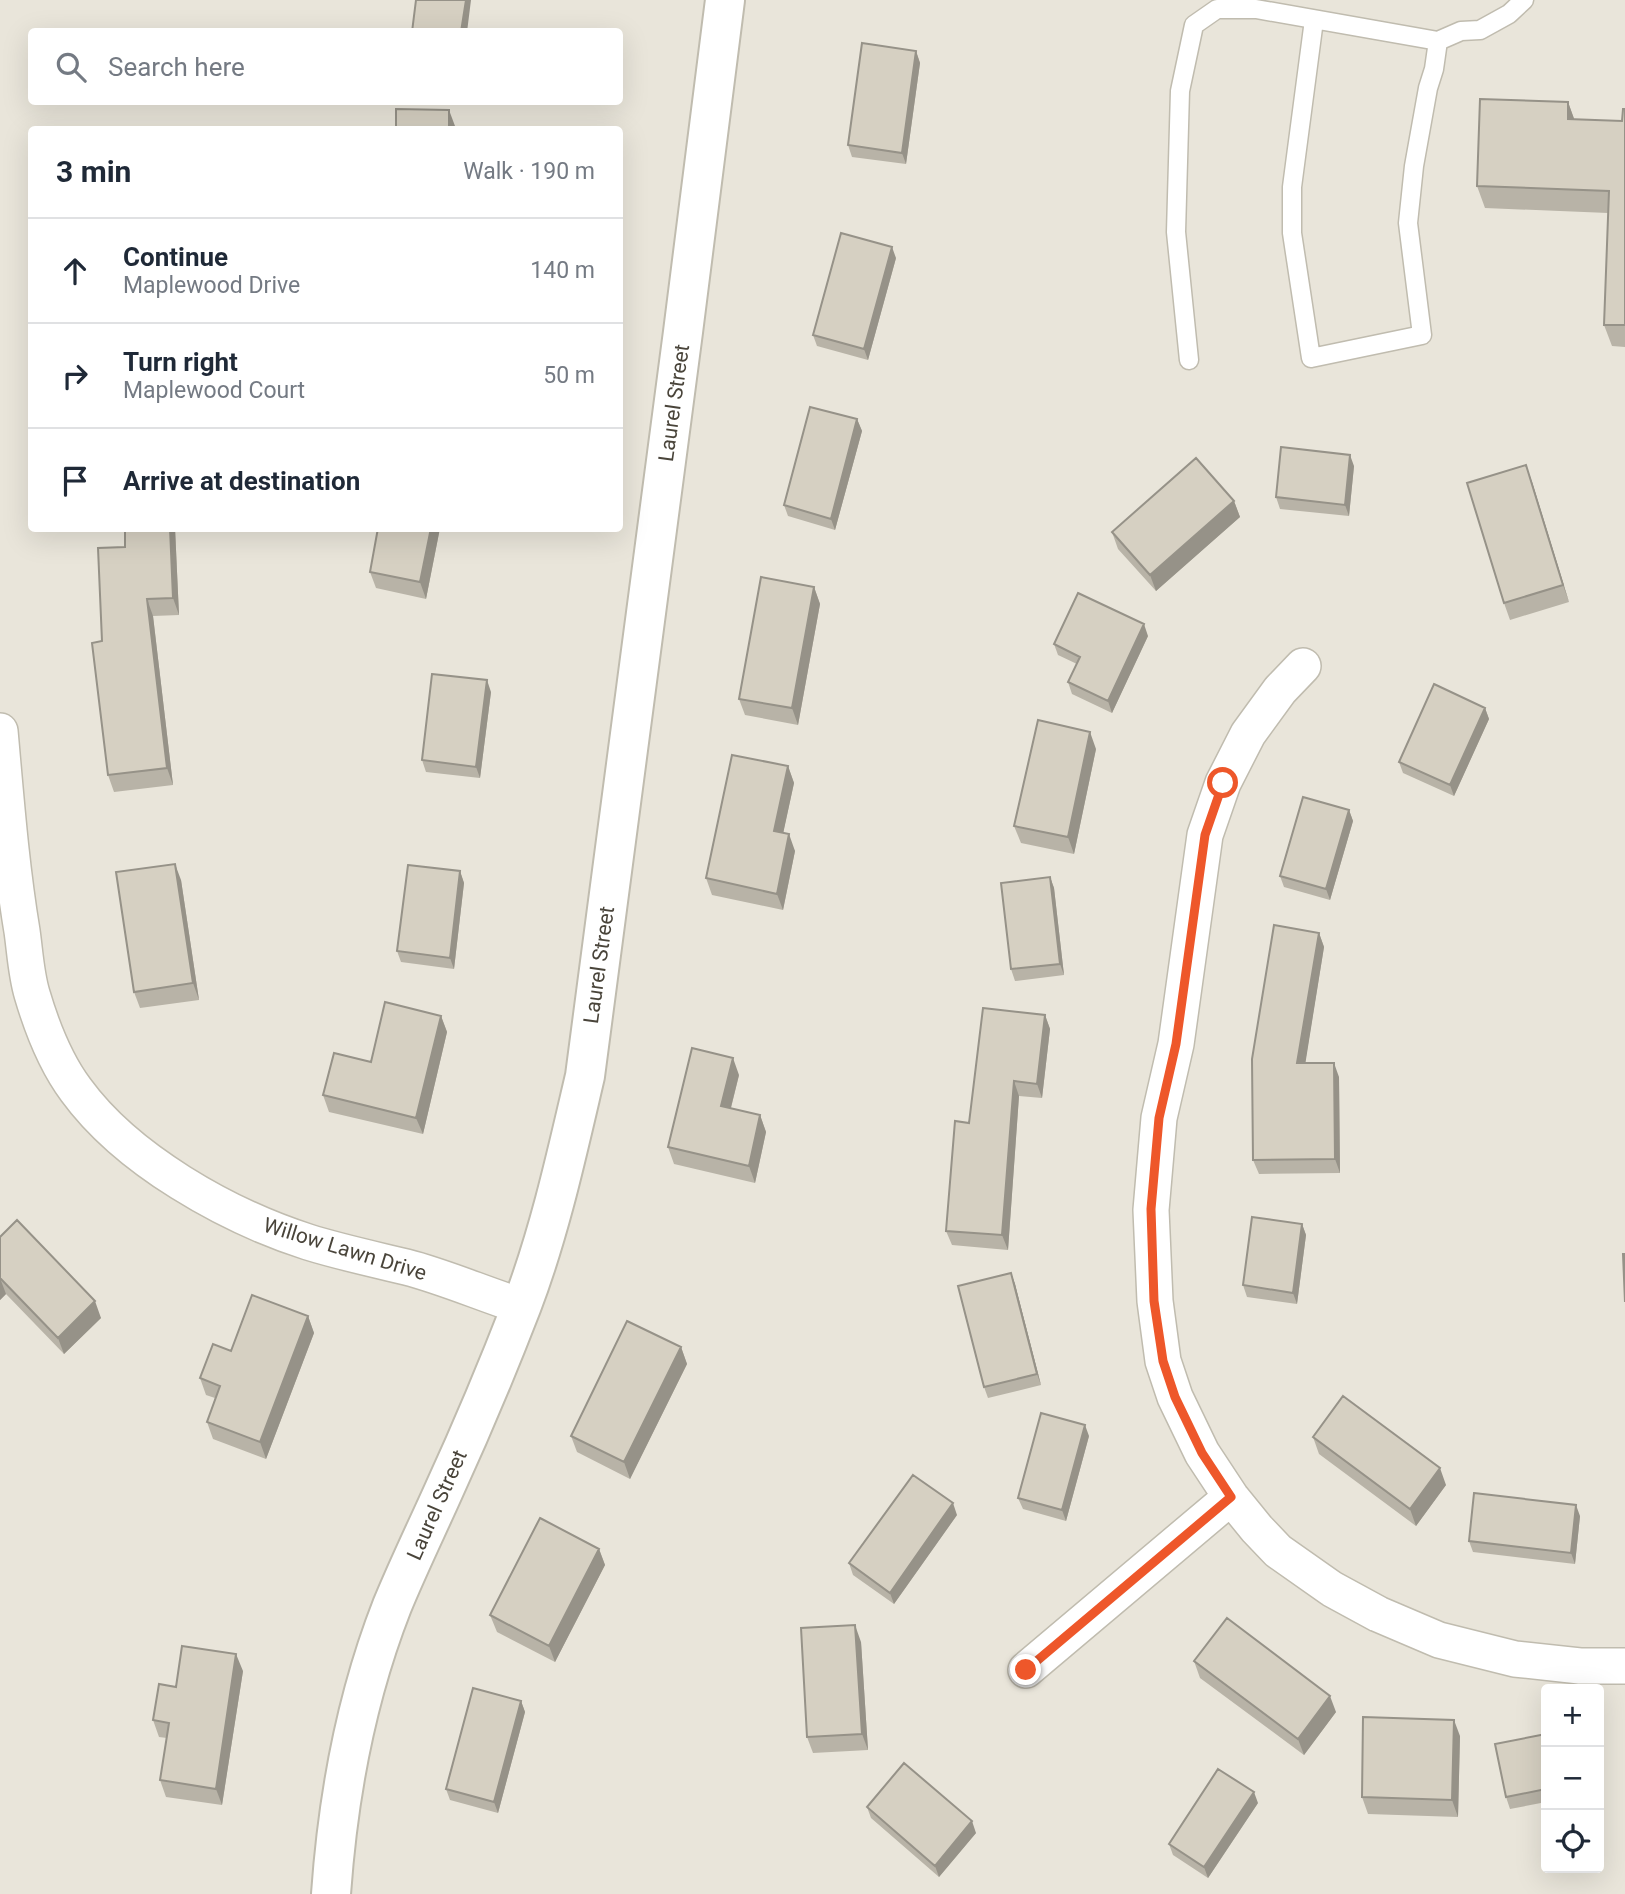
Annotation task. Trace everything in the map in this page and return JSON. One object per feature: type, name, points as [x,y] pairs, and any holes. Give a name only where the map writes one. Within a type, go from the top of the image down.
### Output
[{"type":"street","name":"Laurel Street","points":[[331,1894],[348,1759],[364,1690],[392,1605],[457,1463],[534,1272],[560,1186],[585,1076],[682,346],[724,0]]},
{"type":"street","points":[[1303,666],[1280,690],[1248,734],[1223,783],[1205,835],[1176,1044],[1159,1118],[1151,1209],[1154,1301],[1163,1361],[1175,1397],[1202,1453],[1231,1497],[1256,1529],[1278,1551],[1332,1589],[1378,1614],[1439,1640],[1515,1659],[1580,1666],[1625,1666]]},
{"type":"street","name":"Willow Lawn Drive","points":[[0,731],[14,883],[31,992],[51,1046],[75,1088],[99,1119],[135,1151],[198,1192],[251,1219],[306,1241],[407,1268],[521,1306]]},
{"type":"street","points":[[1026,1670],[1231,1497]]},
{"type":"lane","points":[[1189,360],[1176,232],[1181,91],[1194,24],[1217,9],[1256,9],[1438,41],[1461,32],[1480,30],[1509,14],[1524,0]]},
{"type":"lane","points":[[1314,20],[1292,187],[1292,233],[1311,358],[1422,335],[1408,223],[1414,166],[1438,41]]},
{"type":"shaded area","points":[[0,0],[1625,0],[1625,1894],[0,1894]]},
{"type":"building","points":[[416,0],[466,0],[462,28],[412,28]]},
{"type":"building","points":[[862,43],[916,51],[902,153],[848,145]]},
{"type":"building","points":[[1480,99],[1568,102],[1568,119],[1622,121],[1625,109],[1625,325],[1604,325],[1609,191],[1477,186]]},
{"type":"building","points":[[396,109],[449,110],[449,126],[396,126]]},
{"type":"building","points":[[841,233],[892,247],[864,349],[813,335]]},
{"type":"building","points":[[810,407],[857,419],[831,519],[784,505]]},
{"type":"building","points":[[1281,447],[1350,455],[1345,505],[1276,497]]},
{"type":"building","points":[[1196,458],[1234,501],[1150,575],[1112,532]]},
{"type":"building","points":[[1526,465],[1563,585],[1504,603],[1467,483]]},
{"type":"building","points":[[125,532],[170,532],[173,598],[147,599],[167,768],[108,775],[92,643],[102,641],[98,548],[125,547]]},
{"type":"building","points":[[377,532],[430,532],[420,582],[370,572]]},
{"type":"building","points":[[761,577],[814,587],[792,708],[739,699]]},
{"type":"building","points":[[1078,593],[1144,624],[1108,701],[1068,682],[1080,657],[1054,644]]},
{"type":"building","points":[[432,674],[487,680],[476,767],[422,760]]},
{"type":"building","points":[[1434,684],[1485,708],[1450,785],[1399,762]]},
{"type":"building","points":[[1038,720],[1090,732],[1068,837],[1014,826]]},
{"type":"building","points":[[732,755],[788,766],[774,831],[789,834],[777,894],[706,878]]},
{"type":"building","points":[[1303,797],[1349,810],[1326,889],[1280,876]]},
{"type":"building","points":[[175,864],[193,983],[134,992],[116,872]]},
{"type":"building","points":[[408,865],[460,871],[450,958],[397,951]]},
{"type":"building","points":[[1050,877],[1060,964],[1011,969],[1001,883]]},
{"type":"building","points":[[1274,925],[1319,933],[1297,1063],[1334,1063],[1335,1159],[1253,1160],[1252,1059]]},
{"type":"building","points":[[385,1002],[441,1016],[416,1118],[323,1095],[334,1053],[371,1062]]},
{"type":"building","points":[[983,1008],[1045,1015],[1037,1084],[1014,1081],[1002,1235],[946,1231],[955,1121],[969,1123]]},
{"type":"building","points":[[692,1048],[733,1058],[721,1106],[760,1115],[749,1166],[668,1147]]},
{"type":"building","points":[[1252,1217],[1302,1224],[1293,1293],[1243,1285]]},
{"type":"building","points":[[17,1220],[95,1301],[58,1338],[0,1278],[0,1237]]},
{"type":"building","points":[[1623,1254],[1625,1254],[1625,1302]]},
{"type":"building","points":[[1011,1273],[1037,1374],[984,1387],[958,1286]]},
{"type":"building","points":[[252,1295],[308,1316],[260,1442],[207,1422],[220,1386],[200,1378],[213,1344],[231,1351]]},
{"type":"building","points":[[627,1321],[681,1347],[624,1462],[571,1436]]},
{"type":"building","points":[[1343,1396],[1440,1468],[1410,1509],[1313,1437]]},
{"type":"building","points":[[1041,1413],[1085,1425],[1062,1510],[1018,1498]]},
{"type":"building","points":[[913,1475],[953,1503],[890,1593],[849,1563]]},
{"type":"building","points":[[1474,1493],[1576,1505],[1571,1553],[1469,1541]]},
{"type":"building","points":[[540,1518],[599,1549],[549,1646],[490,1615]]},
{"type":"building","points":[[1227,1618],[1330,1696],[1298,1739],[1194,1661]]},
{"type":"building","points":[[855,1625],[862,1734],[807,1737],[801,1628]]},
{"type":"building","points":[[182,1646],[236,1654],[216,1789],[160,1780],[169,1723],[153,1720],[159,1684],[176,1687]]},
{"type":"building","points":[[473,1688],[521,1701],[494,1802],[446,1789]]},
{"type":"building","points":[[1363,1717],[1454,1720],[1452,1800],[1362,1797]]},
{"type":"building","points":[[1541,1735],[1541,1790],[1506,1797],[1495,1744]]},
{"type":"building","points":[[904,1763],[972,1821],[935,1866],[867,1807]]},
{"type":"building","points":[[1218,1769],[1254,1792],[1204,1867],[1169,1844]]},
{"type":"route","points":[[1026,1670],[1231,1497],[1202,1453],[1175,1397],[1163,1361],[1154,1301],[1151,1209],[1159,1118],[1176,1044],[1205,835],[1223,783]]}]
